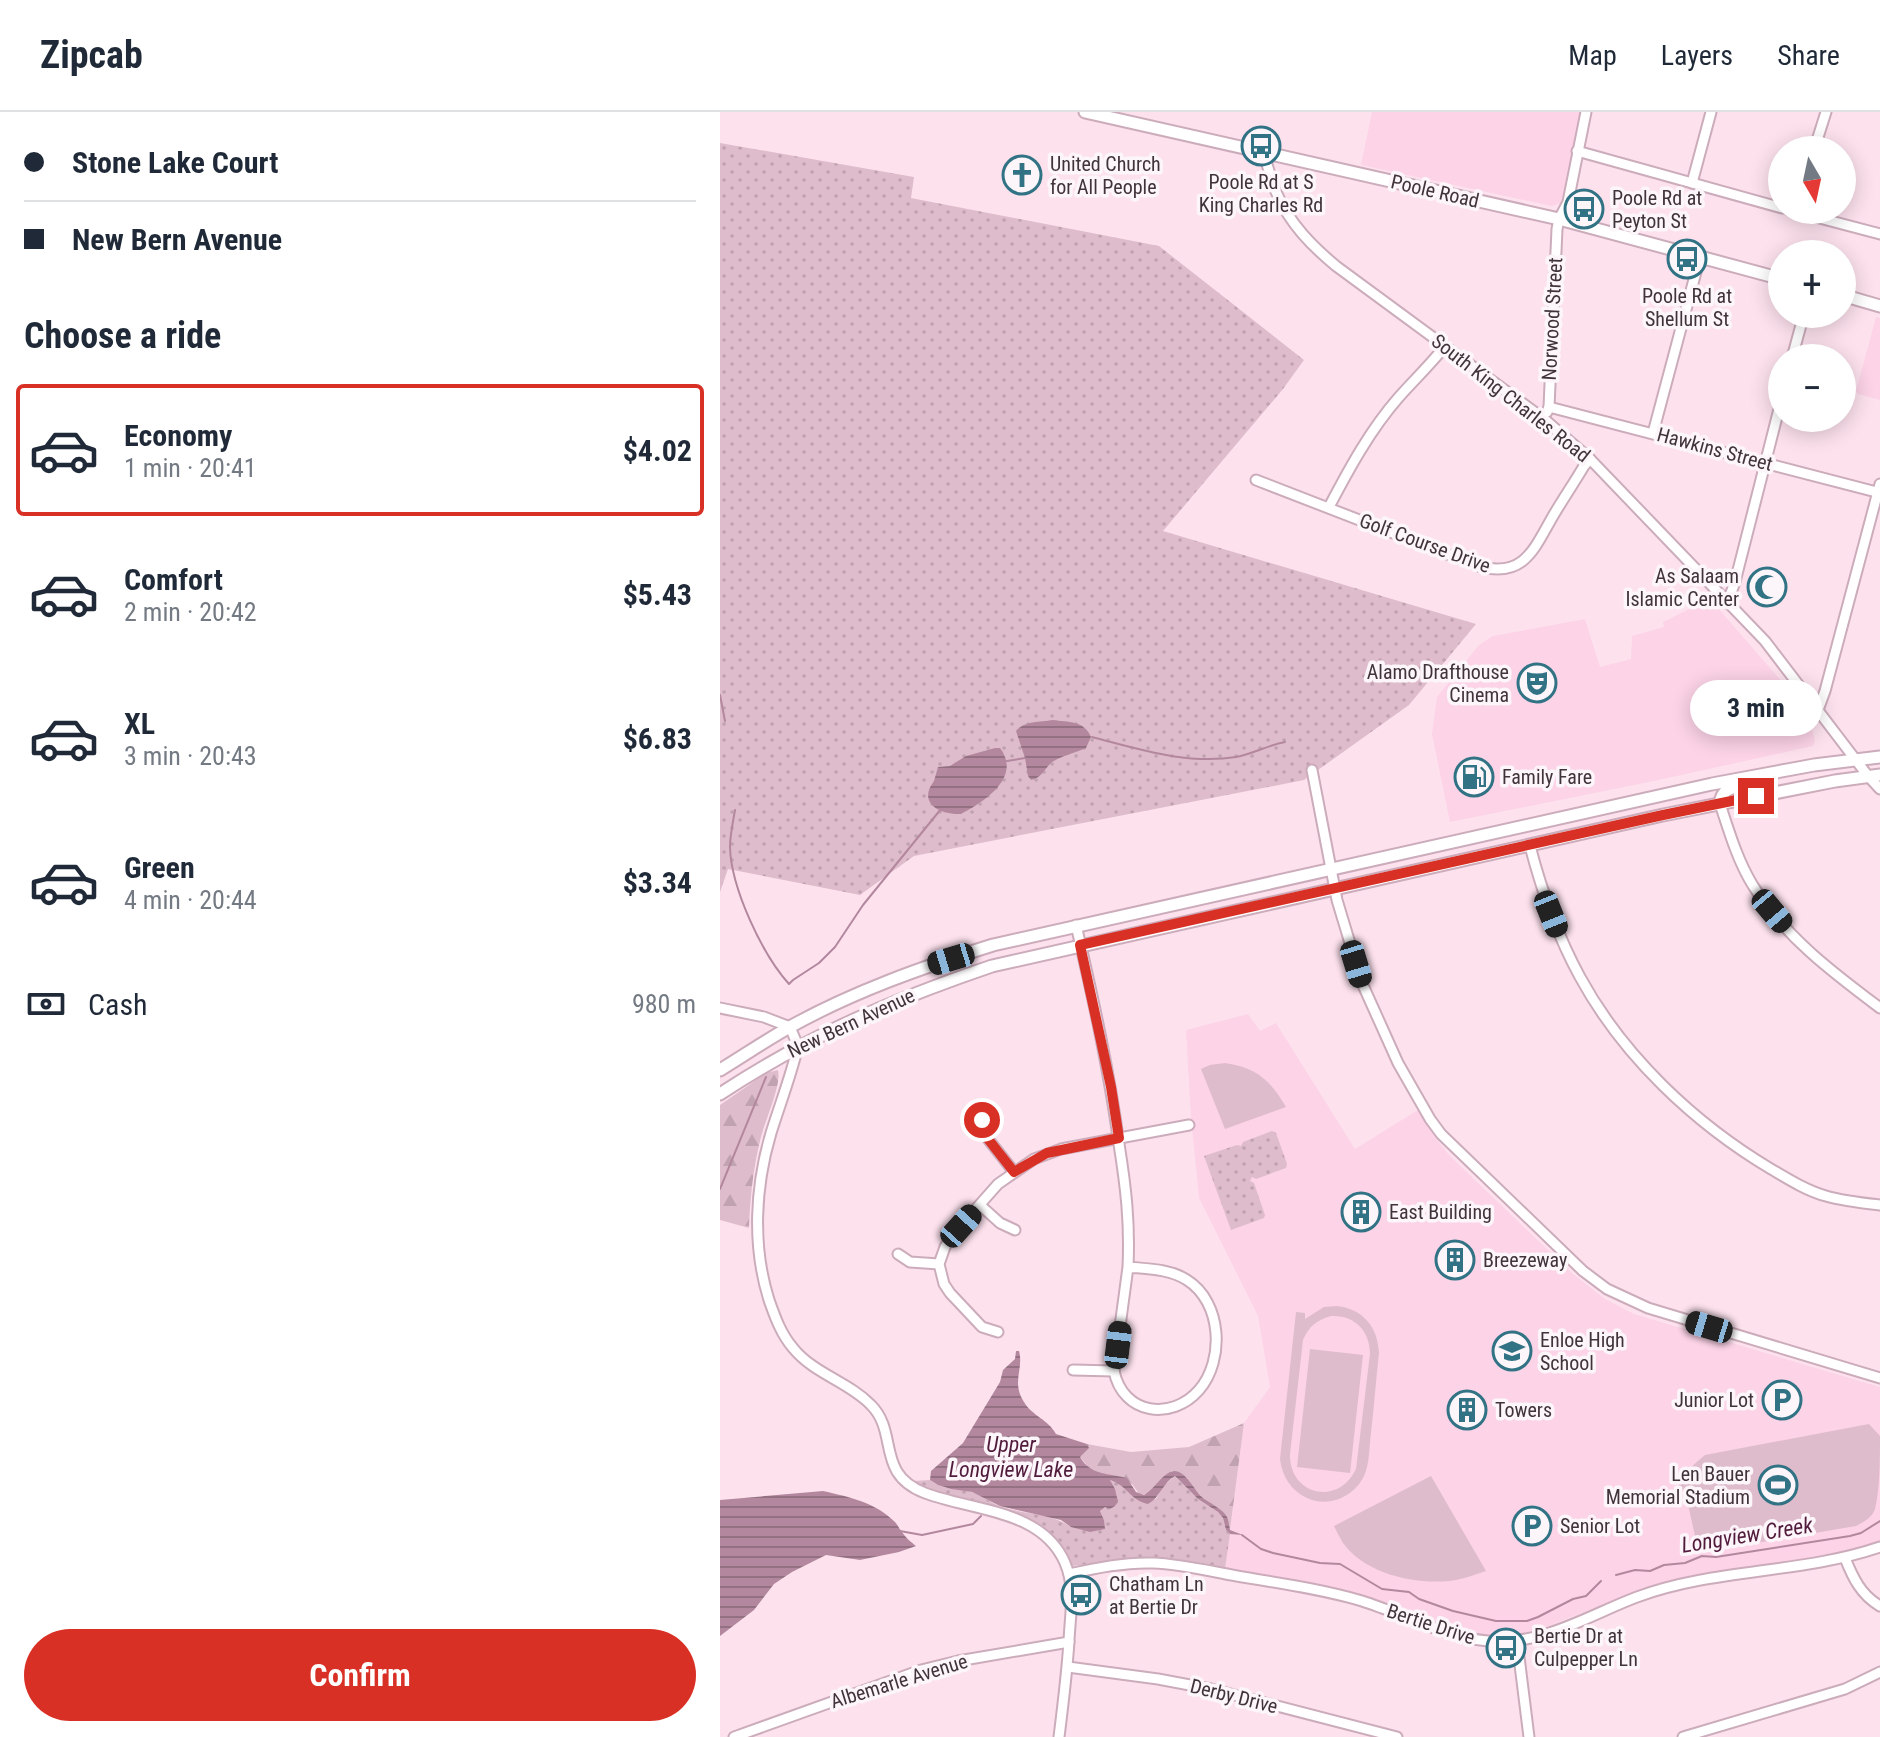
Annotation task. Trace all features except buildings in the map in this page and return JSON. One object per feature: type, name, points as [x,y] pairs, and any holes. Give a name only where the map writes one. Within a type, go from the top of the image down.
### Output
[{"type":"main road","name":"Poole Road","points":[[1085,112],[1559,219],[1768,275]]},
{"type":"main road","points":[[1856,299],[1880,306]]},
{"type":"main road","name":"New Bern Avenue","points":[[720,1070],[790,1027],[861,993],[929,965],[993,945],[1712,784],[1880,757]]},
{"type":"main road","points":[[1720,804],[1725,791],[1781,771]]},
{"type":"main road","name":"New Bern Avenue","points":[[720,1094],[764,1065],[851,1020],[927,988],[992,966],[1634,822],[1874,775]]},
{"type":"main road","points":[[1634,822],[1706,798],[1712,784]]},
{"type":"main road","points":[[1530,846],[1538,831],[1588,812]]},
{"type":"main road","points":[[1454,863],[1514,842],[1521,828]]},
{"type":"street","name":"Norwood Street","points":[[1544,419],[1549,407],[1556,232],[1568,202],[1586,112]]},
{"type":"street","points":[[1692,183],[1711,112]]},
{"type":"street","points":[[1818,136],[1826,112]]},
{"type":"street","points":[[1577,151],[1768,204]]},
{"type":"street","name":"South King Charles Road","points":[[1263,152],[1278,195],[1312,246],[1544,419],[1590,459],[1779,657],[1856,760],[1874,775],[1880,789]]},
{"type":"street","points":[[1843,224],[1880,234]]},
{"type":"street","points":[[1653,433],[1700,257]]},
{"type":"street","points":[[1329,507],[1347,473],[1397,399],[1445,346]]},
{"type":"street","name":"Hawkins Street","points":[[1549,407],[1879,490]]},
{"type":"street","points":[[1728,601],[1773,432]]},
{"type":"street","name":"Golf Course Drive","points":[[1256,480],[1494,571],[1512,568],[1532,553],[1590,459]]},
{"type":"street","points":[[1818,710],[1879,490]]},
{"type":"street","points":[[1312,770],[1335,889],[1351,949],[1374,1012],[1402,1071],[1431,1121],[1456,1149],[1583,1271],[1607,1289],[1648,1308],[1880,1378]]},
{"type":"street","points":[[1720,804],[1742,864],[1759,895],[1816,958],[1880,1008]]},
{"type":"street","points":[[1530,846],[1544,898],[1580,977],[1621,1038],[1673,1095],[1730,1143],[1791,1181],[1825,1196],[1880,1205]]},
{"type":"street","points":[[1076,925],[1111,1087],[1129,1221],[1128,1267],[1114,1371],[1119,1388],[1128,1400],[1152,1409],[1174,1406],[1192,1397],[1210,1373],[1215,1351],[1212,1312],[1203,1294],[1174,1273],[1128,1267]]},
{"type":"street","points":[[720,1008],[764,1017],[790,1027],[798,1046],[760,1182],[757,1229],[761,1270],[779,1326],[790,1346],[804,1360],[873,1406],[882,1421],[892,1463],[907,1483],[927,1494],[1018,1520],[1036,1528],[1055,1546],[1069,1574],[1072,1601],[1059,1737]]},
{"type":"street","points":[[982,1120],[988,1139],[1014,1172]]},
{"type":"street","points":[[998,1332],[982,1327],[950,1293],[944,1284],[939,1264],[951,1237],[998,1184],[1047,1153],[1189,1125]]},
{"type":"street","points":[[980,1205],[1000,1223],[1015,1230]]},
{"type":"street","points":[[898,1254],[910,1262],[939,1264]]},
{"type":"street","points":[[1073,1370],[1114,1371]]},
{"type":"street","name":"Bertie Drive","points":[[1069,1574],[1140,1563],[1180,1566],[1342,1596],[1469,1638],[1498,1642],[1551,1633],[1641,1596],[1680,1584],[1845,1558],[1880,1547]]},
{"type":"street","points":[[1845,1558],[1860,1589],[1880,1606]]},
{"type":"street","points":[[1517,1641],[1529,1737]]},
{"type":"street","name":"Albemarle Avenue","points":[[734,1737],[921,1670],[1069,1642]]},
{"type":"street","name":"Derby Drive","points":[[1068,1667],[1190,1684],[1397,1737]]},
{"type":"street","points":[[1683,1737],[1845,1689],[1880,1672]]},
{"type":"shaded area","points":[[1372,112],[1582,112],[1564,197],[1561,203],[1552,206],[1361,165]]},
{"type":"shaded area","points":[[1876,317],[1880,318],[1880,400],[1856,391]]},
{"type":"shaded area","points":[[1710,599],[1784,684],[1811,725],[1815,741],[1813,746],[1450,822],[1432,734],[1437,697],[1479,645],[1493,636],[1585,619],[1600,667],[1631,659],[1632,636],[1664,627],[1663,622]]},
{"type":"shaded area","name":"Enloe High School","points":[[1248,1014],[1260,1031],[1276,1023],[1355,1149],[1418,1110],[1450,1156],[1573,1274],[1605,1299],[1634,1314],[1880,1387],[1880,1541],[1846,1552],[1664,1582],[1541,1629],[1520,1636],[1501,1637],[1462,1631],[1358,1595],[1225,1569],[1244,1423],[1270,1387],[1258,1316],[1199,1198],[1186,1030]]},
{"type":"green space","points":[[720,143],[914,177],[911,198],[1159,246],[1304,360],[1163,531],[1476,624],[1409,705],[1304,780],[914,856],[860,895],[728,869],[720,892]]},
{"type":"green space","points":[[1225,1063],[1246,1068],[1262,1077],[1286,1107],[1225,1129],[1201,1069]]},
{"type":"green space","points":[[778,1070],[779,1077],[755,1163],[749,1228],[720,1220],[720,1105],[766,1073]]},
{"type":"green space","points":[[1272,1131],[1276,1133],[1286,1168],[1256,1179],[1252,1177],[1250,1181],[1254,1183],[1264,1218],[1231,1230],[1204,1156],[1241,1146],[1243,1142]]},
{"type":"green space","points":[[1337,1306],[1361,1315],[1376,1335],[1379,1353],[1366,1471],[1354,1490],[1340,1499],[1323,1502],[1307,1498],[1292,1487],[1285,1477],[1280,1459],[1296,1312],[1305,1313],[1305,1319],[1324,1307]],"holes":[[[1340,1316],[1360,1326],[1367,1338],[1370,1354],[1356,1469],[1348,1481],[1338,1488],[1327,1492],[1316,1491],[1297,1479],[1290,1454],[1303,1340],[1318,1322]]]},
{"type":"green space","points":[[1310,1349],[1363,1355],[1350,1473],[1297,1467]]},
{"type":"green space","points":[[1244,1423],[1230,1530],[1225,1515],[1201,1496],[1183,1475],[1172,1471],[1148,1494],[1140,1495],[1132,1484],[1119,1476],[1090,1469],[1080,1457],[1088,1448],[1087,1444],[1131,1452],[1189,1447]]},
{"type":"green space","name":"Len Bauer Memorial Stadium","points":[[1869,1424],[1880,1436],[1879,1473],[1875,1509],[1864,1521],[1856,1526],[1738,1546],[1695,1536],[1685,1491],[1676,1491],[1684,1475],[1705,1455]]},
{"type":"green space","points":[[1175,1476],[1223,1518],[1230,1534],[1225,1569],[1153,1557],[1072,1566],[1051,1535],[1033,1522],[1017,1514],[945,1495],[912,1481],[930,1480],[945,1487],[975,1493],[999,1506],[1045,1516],[1071,1527],[1104,1520],[1100,1511],[1109,1497],[1110,1480],[1122,1485],[1132,1495],[1156,1499],[1164,1485]]},
{"type":"green space","points":[[1431,1476],[1486,1571],[1441,1581],[1394,1576],[1365,1563],[1343,1543],[1334,1526]]},
{"type":"water","points":[[1053,720],[1080,725],[1091,737],[1086,748],[1056,760],[1031,780],[1016,731],[1028,724]]},
{"type":"water","points":[[1000,748],[1007,769],[1004,778],[990,795],[961,814],[933,806],[928,796],[938,767],[950,766],[966,756]]},
{"type":"water","name":"Upper Longview Lake","points":[[1016,1351],[1019,1351],[1020,1358],[1018,1388],[1024,1402],[1056,1434],[1087,1444],[1089,1448],[1080,1457],[1089,1468],[1127,1478],[1136,1492],[1144,1495],[1166,1474],[1178,1472],[1202,1497],[1225,1514],[1230,1530],[1243,1535],[1230,1534],[1218,1512],[1198,1499],[1175,1476],[1148,1504],[1137,1500],[1110,1480],[1118,1502],[1110,1509],[1105,1507],[1100,1511],[1105,1529],[1090,1532],[1071,1527],[1061,1520],[1000,1506],[972,1492],[951,1489],[930,1480],[931,1471],[963,1443],[1000,1382],[1003,1370],[1015,1359]]},
{"type":"water","points":[[823,1491],[861,1501],[879,1510],[895,1522],[916,1546],[860,1560],[826,1555],[774,1584],[754,1610],[720,1636],[720,1500]]},
{"type":"waterway","points":[[720,695],[725,721]]},
{"type":"waterway","points":[[1092,737],[1145,751],[1199,759],[1236,757],[1285,742]]},
{"type":"waterway","points":[[1007,761],[1025,758]]},
{"type":"waterway","points":[[735,810],[730,847],[736,881],[759,938],[789,984],[819,963],[835,947],[863,905],[941,809]]},
{"type":"waterway","points":[[720,1189],[766,1077]]},
{"type":"waterway","name":"Longview Creek","points":[[900,1531],[922,1535],[973,1524],[981,1516]]},
{"type":"waterway","name":"Longview Creek","points":[[1616,1575],[1635,1570],[1650,1571],[1702,1556],[1716,1557],[1850,1536],[1880,1521]]},
{"type":"waterway","name":"Longview Creek","points":[[1242,1535],[1261,1549],[1320,1563],[1340,1564],[1382,1589],[1409,1592],[1419,1599],[1453,1611],[1496,1621],[1527,1621],[1538,1617],[1573,1599],[1586,1596],[1601,1581]]},
{"type":"place","name":"Poole Rd at S King Charles Rd","points":[[1261,146]]},
{"type":"place","name":"United Church for All People","points":[[1022,175]]},
{"type":"place","name":"Poole Rd at Peyton St","points":[[1584,209]]},
{"type":"place","name":"Poole Rd at Shellum St","points":[[1687,259]]},
{"type":"place","name":"As Salaam Islamic Center","points":[[1767,587]]},
{"type":"place","name":"Alamo Drafthouse Cinema","points":[[1537,683]]},
{"type":"place","name":"Family Fare","points":[[1474,777]]},
{"type":"place","name":"East Building","points":[[1361,1212]]},
{"type":"place","name":"Breezeway","points":[[1455,1260]]},
{"type":"place","name":"Enloe High School","points":[[1512,1351]]},
{"type":"place","name":"Junior Lot","points":[[1782,1400]]},
{"type":"place","name":"Towers","points":[[1467,1410]]},
{"type":"place","name":"Len Bauer Memorial Stadium","points":[[1778,1485]]},
{"type":"place","name":"Senior Lot","points":[[1532,1526]]},
{"type":"place","name":"Chatham Ln at Bertie Dr","points":[[1081,1595]]},
{"type":"place","name":"Bertie Dr at Culpepper Ln","points":[[1506,1648]]},
{"type":"route","points":[[982,1120],[988,1139],[1014,1172],[1047,1153],[1119,1138],[1080,945],[1756,796]]}]
